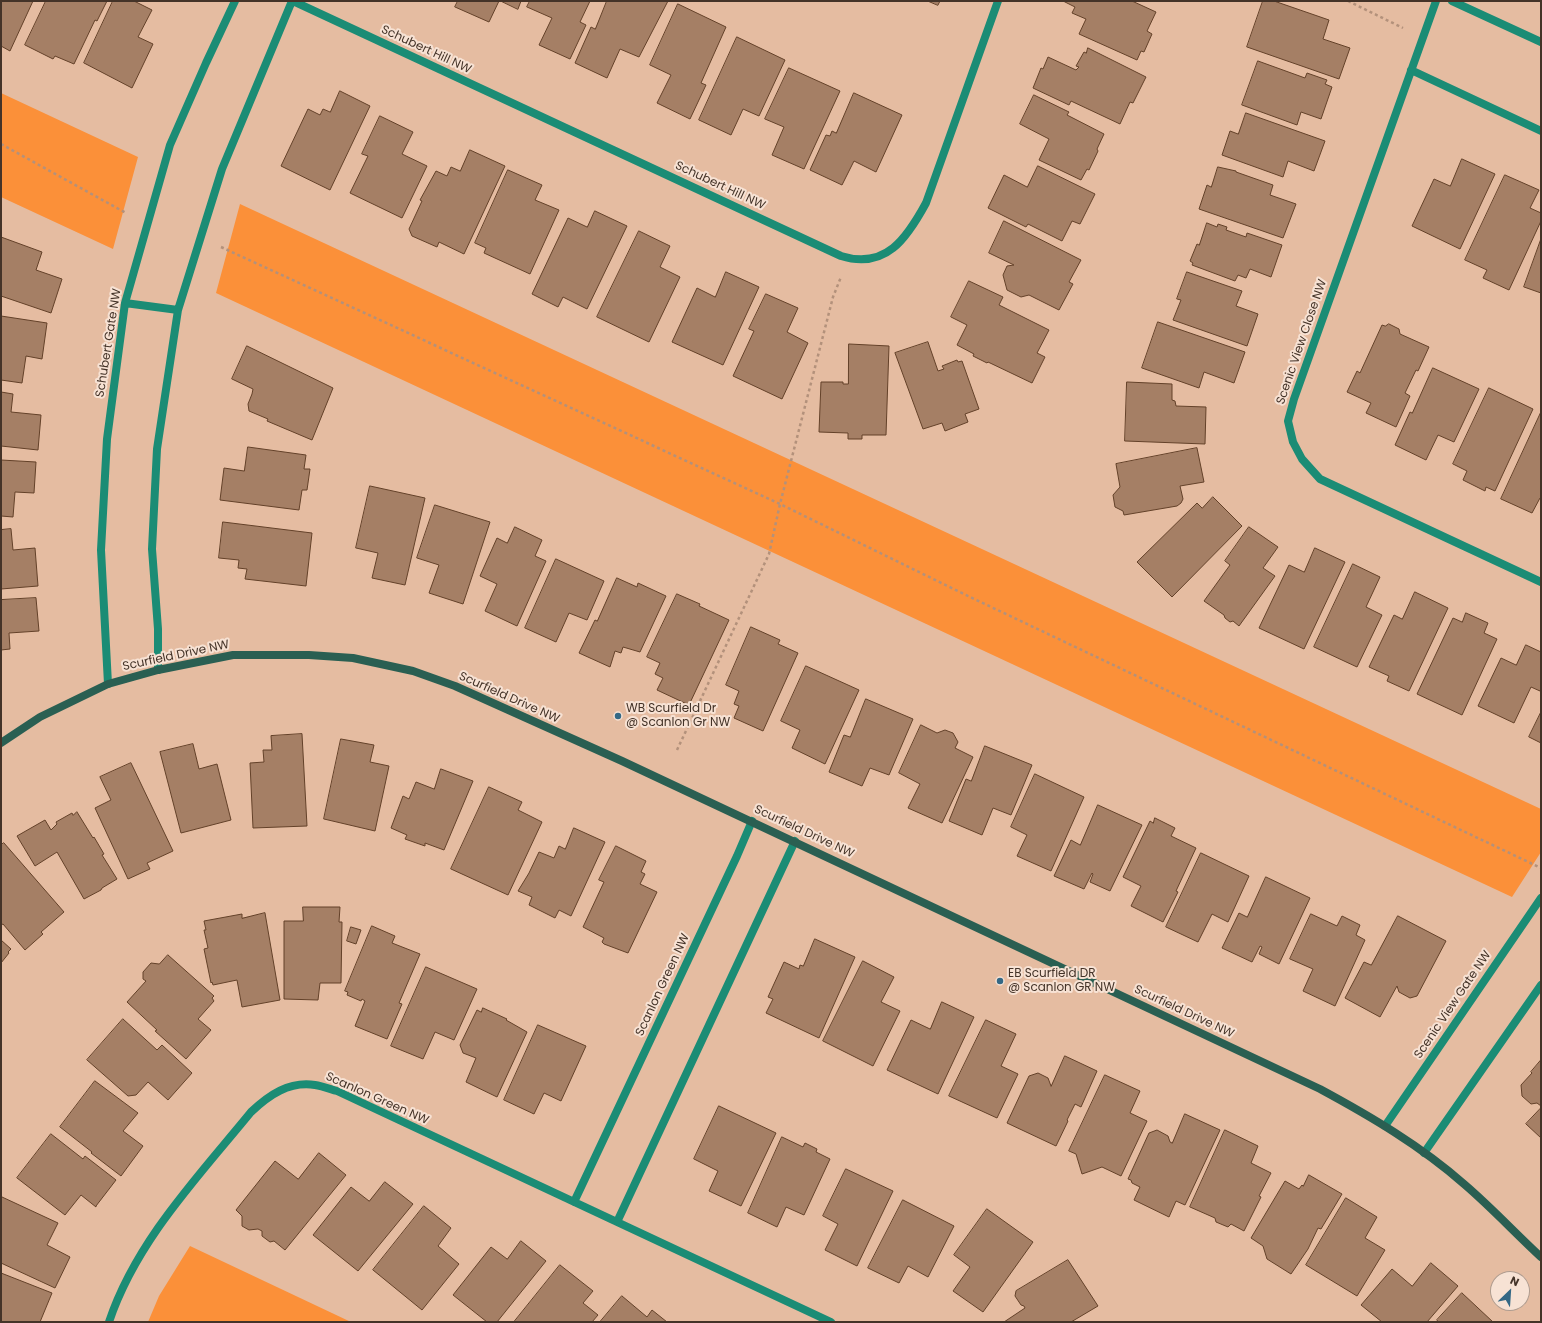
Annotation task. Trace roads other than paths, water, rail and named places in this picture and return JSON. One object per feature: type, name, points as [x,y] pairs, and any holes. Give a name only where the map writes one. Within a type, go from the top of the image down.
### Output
[{"type":"street","name":"Schubert Gate NW","points":[[108,684],[102,542],[107,439],[125,303],[170,145],[235,1]]},
{"type":"street","points":[[158,670],[158,629],[152,549],[157,449],[178,310],[222,169],[293,1]]},
{"type":"street","name":"Schubert Hill NW","points":[[293,1],[841,256],[861,259],[885,254],[897,246],[916,222],[926,203],[998,1]]},
{"type":"street","name":"Scenic View Close NW","points":[[1436,1],[1294,399],[1288,421],[1293,442],[1302,459],[1320,479],[1541,582]]},
{"type":"street","points":[[1452,1],[1541,42]]},
{"type":"street","points":[[1411,70],[1541,131]]},
{"type":"street","points":[[125,303],[178,310]]},
{"type":"street","name":"Scurfield Drive NW","points":[[1,742],[40,717],[108,684],[158,670],[233,655],[308,655],[353,658],[413,671],[455,686],[752,821],[1320,1089],[1385,1126],[1464,1183],[1541,1257]]},
{"type":"street","name":"Scanlon Green NW","points":[[574,1202],[737,856],[752,821]]},
{"type":"street","points":[[617,1222],[795,841]]},
{"type":"street","name":"Scenic View Gate NW","points":[[1385,1126],[1541,898]]},
{"type":"street","points":[[1424,1153],[1541,985]]},
{"type":"street","name":"Scanlon Green NW","points":[[109,1322],[124,1286],[149,1241],[175,1206],[251,1112],[264,1099],[280,1090],[296,1086],[315,1085],[337,1092],[831,1322]]},
{"type":"place","name":"WB Scurfield Dr @ Scanlon Gr NW","points":[[618,716]]},
{"type":"place","name":"EB Scurfield DR @ Scanlon GR NW","points":[[1000,981]]}]
